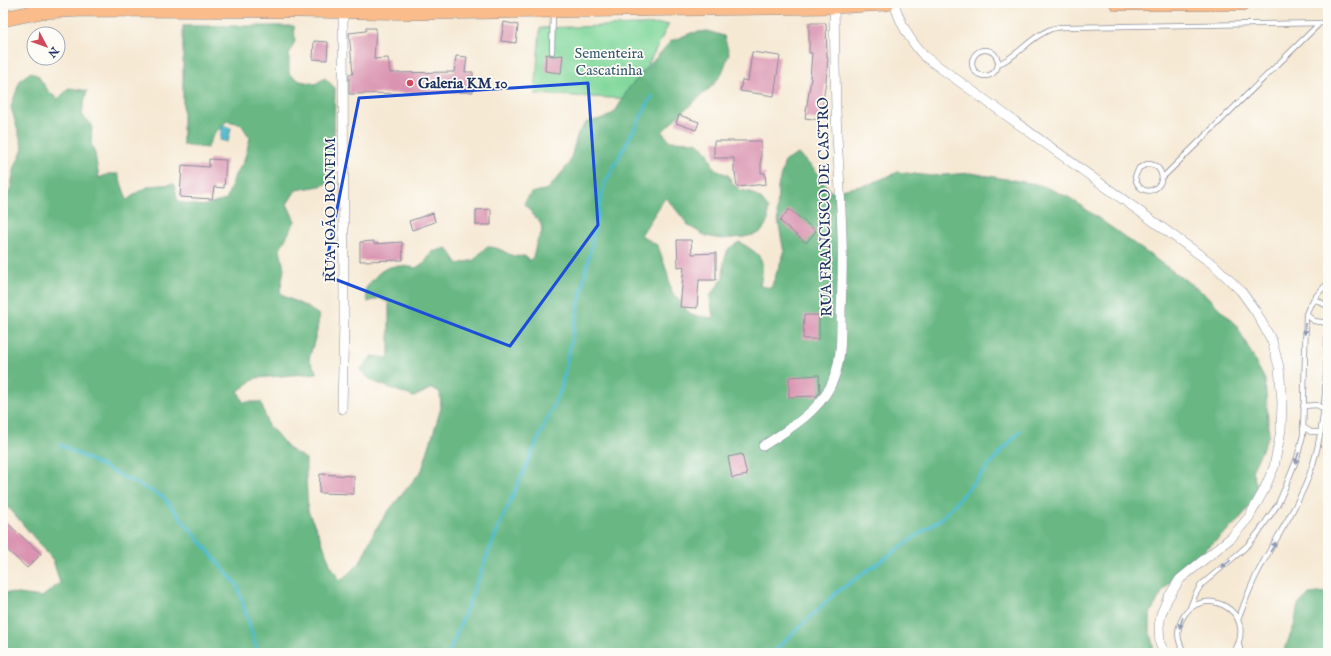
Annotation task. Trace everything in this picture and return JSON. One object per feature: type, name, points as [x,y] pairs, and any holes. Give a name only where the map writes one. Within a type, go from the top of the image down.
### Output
[{"type":"main road","points":[[3,19],[42,10],[151,6],[298,6],[343,11],[425,12],[714,5],[834,6],[886,3]]},
{"type":"main road","points":[[1117,3],[1243,3]]},
{"type":"street","points":[[894,3],[907,35],[924,56],[1214,265],[1241,291],[1256,312],[1272,341],[1279,367],[1282,402],[1281,430],[1274,467],[1250,517],[1232,537],[1180,579],[1168,598],[1161,614],[1159,627],[1160,644],[1165,653]]},
{"type":"street","name":"RUA FRANCISCO DE CASTRO","points":[[762,446],[794,426],[819,403],[830,388],[838,364],[842,286],[842,237],[837,135],[834,6]]},
{"type":"street","name":"RUA JOÃO BONFIM","points":[[342,409],[344,327],[343,11]]},
{"type":"lane","points":[[552,52],[553,10]]},
{"type":"lane","points":[[1162,178],[1159,169],[1156,166],[1147,164],[1139,168],[1135,177],[1138,185],[1146,190],[1155,189],[1159,186],[1162,178],[1320,23]]},
{"type":"lane","points":[[998,64],[996,55],[988,50],[979,52],[973,58],[972,68],[974,72],[982,76],[987,76],[995,72],[998,64],[1017,54],[1035,38],[1046,31],[1055,28],[1328,23]]},
{"type":"lane","points":[[1185,653],[1180,646],[1178,636],[1179,625],[1183,616],[1190,608],[1195,595],[1201,585],[1249,544],[1265,523],[1278,504],[1297,458],[1303,435],[1306,314],[1318,292],[1328,283]]},
{"type":"lane","points":[[1313,300],[1319,301],[1328,307]]},
{"type":"lane","points":[[1306,314],[1314,321],[1328,323]]},
{"type":"lane","points":[[1238,620],[1254,580],[1297,504],[1308,480],[1323,423],[1328,334]]},
{"type":"lane","points":[[1303,406],[1317,405],[1324,409]]},
{"type":"lane","points":[[1323,423],[1328,420]]},
{"type":"lane","points":[[1303,428],[1311,432],[1321,432]]},
{"type":"lane","points":[[1190,608],[1203,602],[1217,602],[1230,609],[1238,620],[1241,632],[1239,645],[1241,653]]},
{"type":"lane","points":[[1234,653],[1239,645]]},
{"type":"highlighted area","points":[[588,83],[598,225],[510,346],[324,275],[359,98]]},
{"type":"green space","name":"Sementeira Cascatinha","points":[[669,24],[630,99],[535,94],[540,28]]},
{"type":"green space","points":[[183,26],[294,26],[295,41],[289,55],[289,74],[300,81],[315,84],[325,78],[335,88],[333,181],[320,186],[296,190],[287,204],[295,221],[280,249],[284,269],[280,292],[286,297],[319,315],[317,331],[309,359],[317,373],[256,378],[238,391],[243,402],[261,402],[268,426],[289,449],[306,459],[308,511],[321,539],[330,564],[340,581],[360,563],[375,530],[422,470],[441,408],[440,392],[432,388],[414,397],[372,381],[360,370],[372,356],[389,358],[389,303],[379,298],[368,302],[365,290],[376,276],[386,268],[398,266],[416,268],[426,261],[432,252],[447,248],[458,264],[474,260],[486,247],[496,248],[512,255],[525,256],[529,261],[533,257],[537,241],[542,232],[541,224],[524,203],[531,193],[548,189],[569,164],[578,133],[587,122],[605,118],[615,112],[629,88],[671,41],[691,33],[707,31],[724,36],[729,53],[722,74],[711,87],[662,132],[670,141],[696,142],[707,151],[715,170],[728,175],[732,183],[740,190],[750,192],[761,199],[768,208],[768,220],[762,231],[757,234],[721,239],[706,236],[689,226],[665,198],[641,235],[658,246],[667,272],[671,291],[691,315],[713,318],[710,296],[723,278],[724,261],[728,249],[739,242],[754,251],[761,259],[762,270],[760,286],[771,288],[784,253],[777,213],[778,186],[785,161],[798,154],[813,168],[831,192],[870,184],[898,172],[931,176],[971,173],[1041,185],[1070,198],[1206,295],[1237,326],[1265,380],[1269,435],[1252,471],[1258,489],[1254,501],[1236,523],[1176,575],[1162,592],[1150,614],[1150,633],[1154,650],[1157,653],[3,653],[3,592],[42,597],[60,583],[53,560],[10,509],[3,505],[3,206],[10,190],[15,167],[23,149],[11,107],[20,80],[31,72],[38,76],[49,92],[58,99],[69,88],[87,91],[82,116],[92,125],[91,143],[95,154],[99,178],[108,174],[118,174],[127,200],[150,186],[174,184],[178,202],[202,206],[226,200],[235,175],[244,161],[250,138],[241,124],[227,121],[214,134],[207,148],[183,145]]},
{"type":"green space","points":[[1328,592],[1328,653],[1283,653],[1294,626],[1298,605],[1309,594]]},
{"type":"water","points":[[222,125],[231,128],[228,142],[220,140]]},
{"type":"building","points":[[504,22],[518,25],[516,43],[501,41]]},
{"type":"building","points":[[809,23],[826,23],[828,58],[820,120],[805,118],[811,78],[812,53],[809,53]]},
{"type":"building","name":"Galeria KM 10","points":[[366,28],[376,28],[374,59],[388,58],[390,73],[454,72],[456,56],[467,57],[465,72],[473,72],[473,92],[349,94],[349,74],[353,74],[349,33],[366,31]]},
{"type":"building","points":[[314,41],[328,42],[327,60],[313,59]]},
{"type":"building","points":[[752,52],[780,56],[774,96],[740,91],[742,80],[748,81]]},
{"type":"building","points":[[546,54],[552,56],[563,55],[561,73],[545,71]]},
{"type":"building","points":[[679,115],[699,122],[696,130],[676,123]]},
{"type":"building","points":[[714,141],[761,141],[761,173],[765,173],[766,184],[737,187],[734,172],[734,158],[714,158]]},
{"type":"building","points":[[209,159],[226,160],[224,188],[214,187],[212,199],[180,197],[182,165],[209,167]]},
{"type":"building","points":[[491,209],[491,225],[476,225],[476,210]]},
{"type":"building","points":[[789,209],[816,231],[806,243],[780,221]]},
{"type":"building","points":[[433,213],[435,222],[412,230],[409,221]]},
{"type":"building","points":[[677,240],[691,240],[692,254],[716,253],[716,280],[699,280],[697,308],[680,307],[684,266],[678,267]]},
{"type":"building","points":[[374,241],[374,244],[402,242],[403,260],[360,261],[360,242]]},
{"type":"building","points":[[804,315],[819,315],[819,339],[803,339]]},
{"type":"building","points":[[819,375],[820,392],[817,396],[789,397],[789,377]]},
{"type":"building","points":[[742,454],[747,475],[732,478],[728,457]]},
{"type":"building","points":[[320,474],[354,476],[354,494],[319,493]]},
{"type":"building","points":[[3,519],[41,554],[27,568],[3,546]]},
{"type":"waterway","points":[[449,653],[499,526],[561,389],[604,185],[652,96]]},
{"type":"waterway","points":[[772,653],[837,592],[942,518],[1020,431]]},
{"type":"waterway","points":[[61,445],[163,497],[237,585],[258,653]]},
{"type":"place","name":"Galeria KM 10","points":[[410,83]]}]
